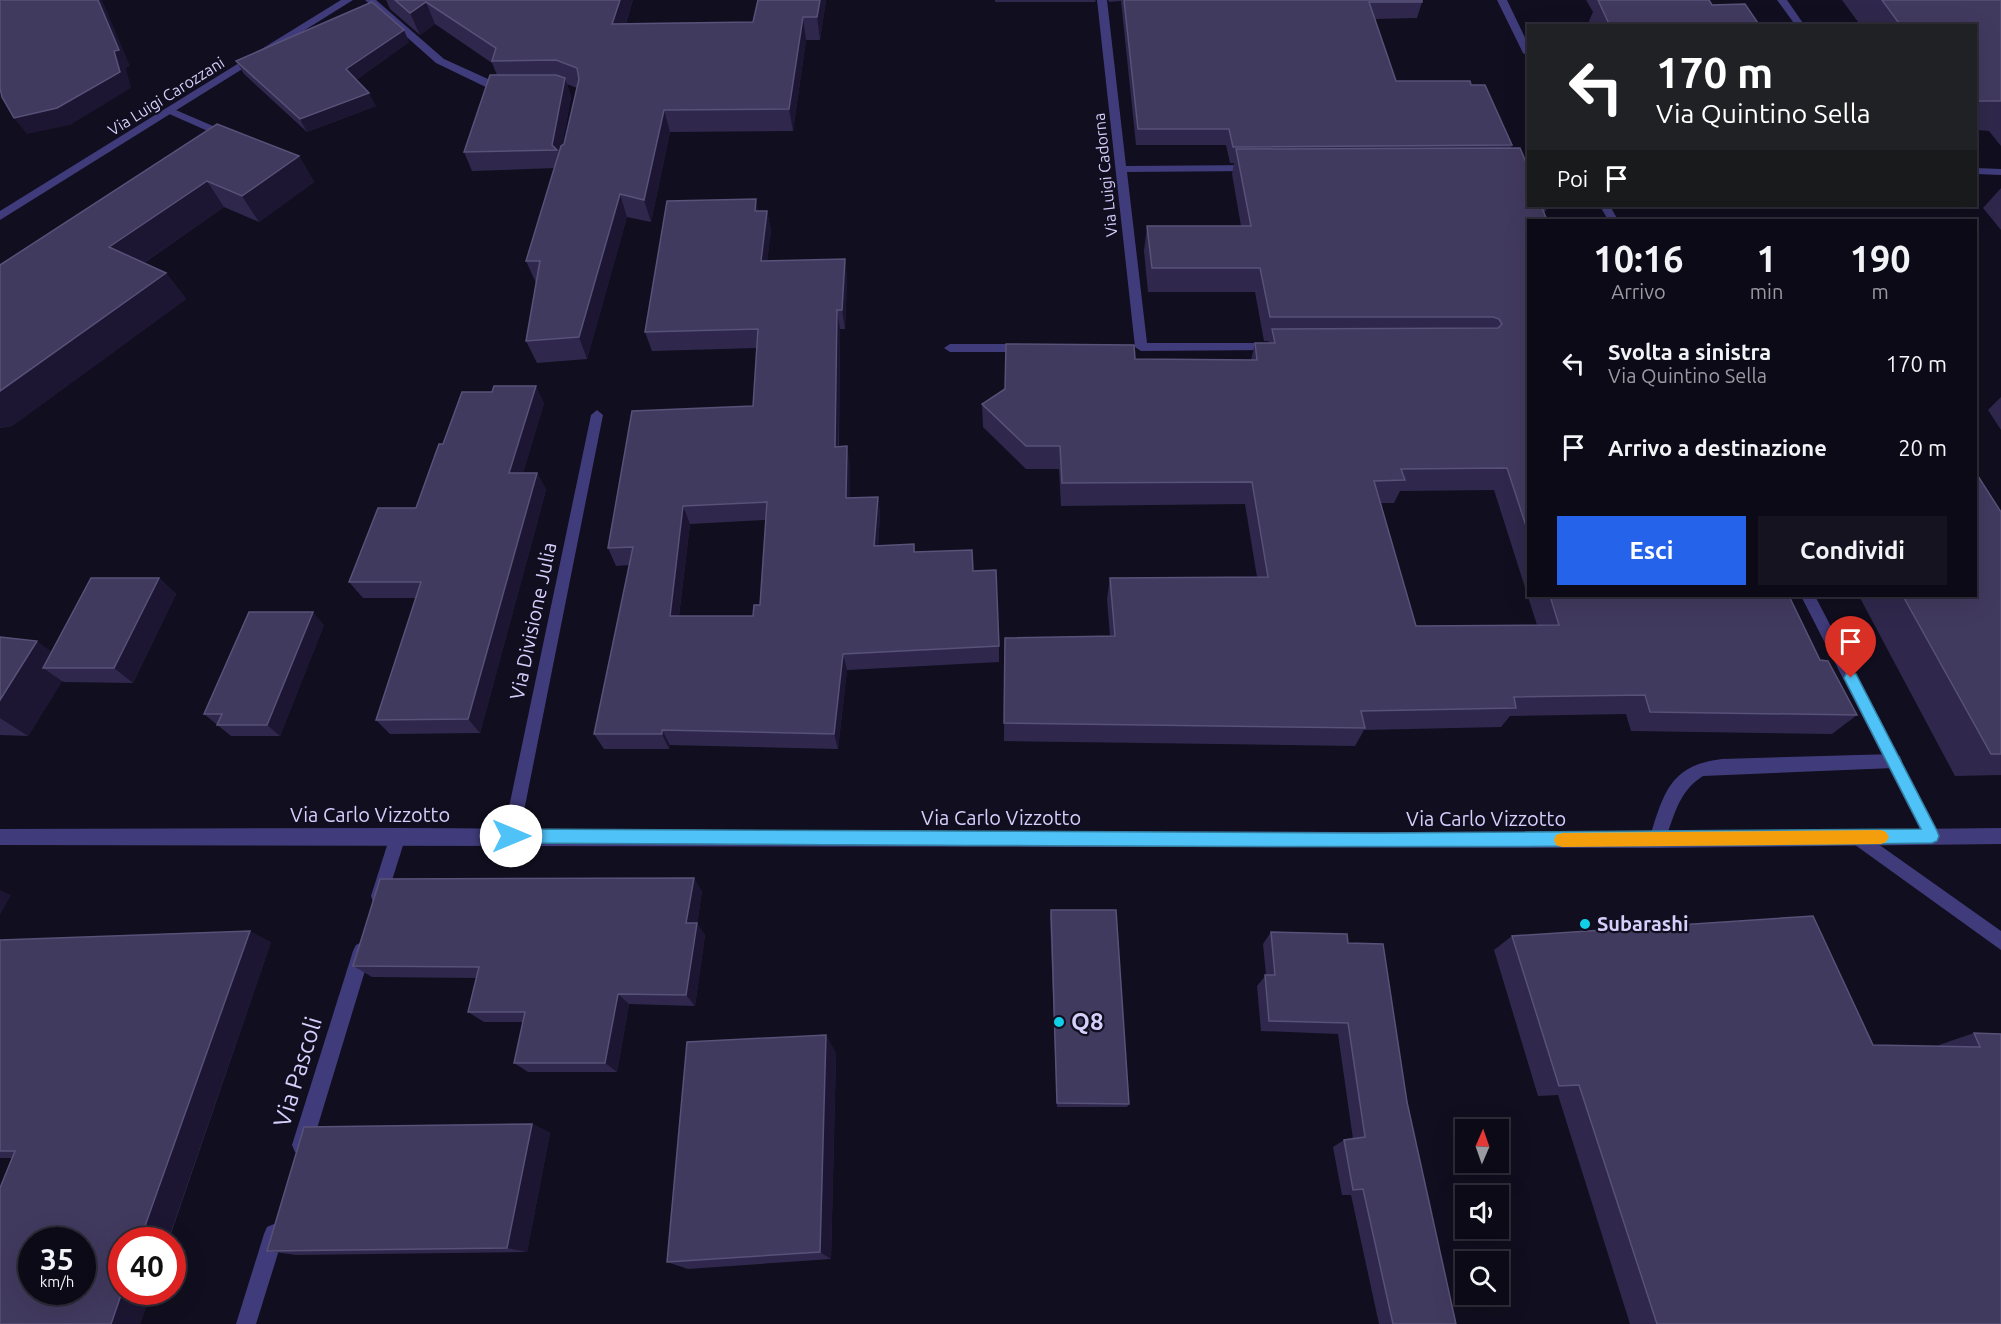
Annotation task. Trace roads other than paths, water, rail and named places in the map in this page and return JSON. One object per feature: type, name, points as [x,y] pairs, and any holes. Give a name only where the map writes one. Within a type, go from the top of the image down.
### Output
[{"type":"street","name":"Via Luigi Carozzani","points":[[0,216],[348,0]]},
{"type":"street","points":[[370,0],[440,61],[498,89],[520,88]]},
{"type":"street","name":"Via Luigi Cadorna","points":[[1101,0],[1121,169],[1135,347],[1282,347]]},
{"type":"street","points":[[1502,0],[1527,51]]},
{"type":"street","points":[[1782,0],[1800,24]]},
{"type":"street","points":[[171,111],[216,131],[212,140],[197,150]]},
{"type":"street","points":[[1121,169],[1266,168]]},
{"type":"street","points":[[1977,171],[2001,172]]},
{"type":"street","points":[[950,348],[1046,348]]},
{"type":"street","name":"Via Divisione Julia","points":[[511,836],[597,415]]},
{"type":"street","points":[[1809,597],[1932,836]]},
{"type":"street","points":[[1657,840],[1668,805],[1686,779],[1699,770],[1722,766],[1894,761]]},
{"type":"street","points":[[374,912],[398,836]]},
{"type":"street","name":"Via Carlo Vizzotto","points":[[0,837],[511,836],[1105,840],[1657,840],[2001,836]]},
{"type":"street","points":[[1857,837],[2001,941]]},
{"type":"street","name":"Via Pascoli","points":[[296,1164],[367,935]]},
{"type":"street","points":[[246,1324],[278,1221]]},
{"type":"place","name":"Subarashi","points":[[1585,924]]},
{"type":"place","name":"Q8","points":[[1059,1022]]}]
